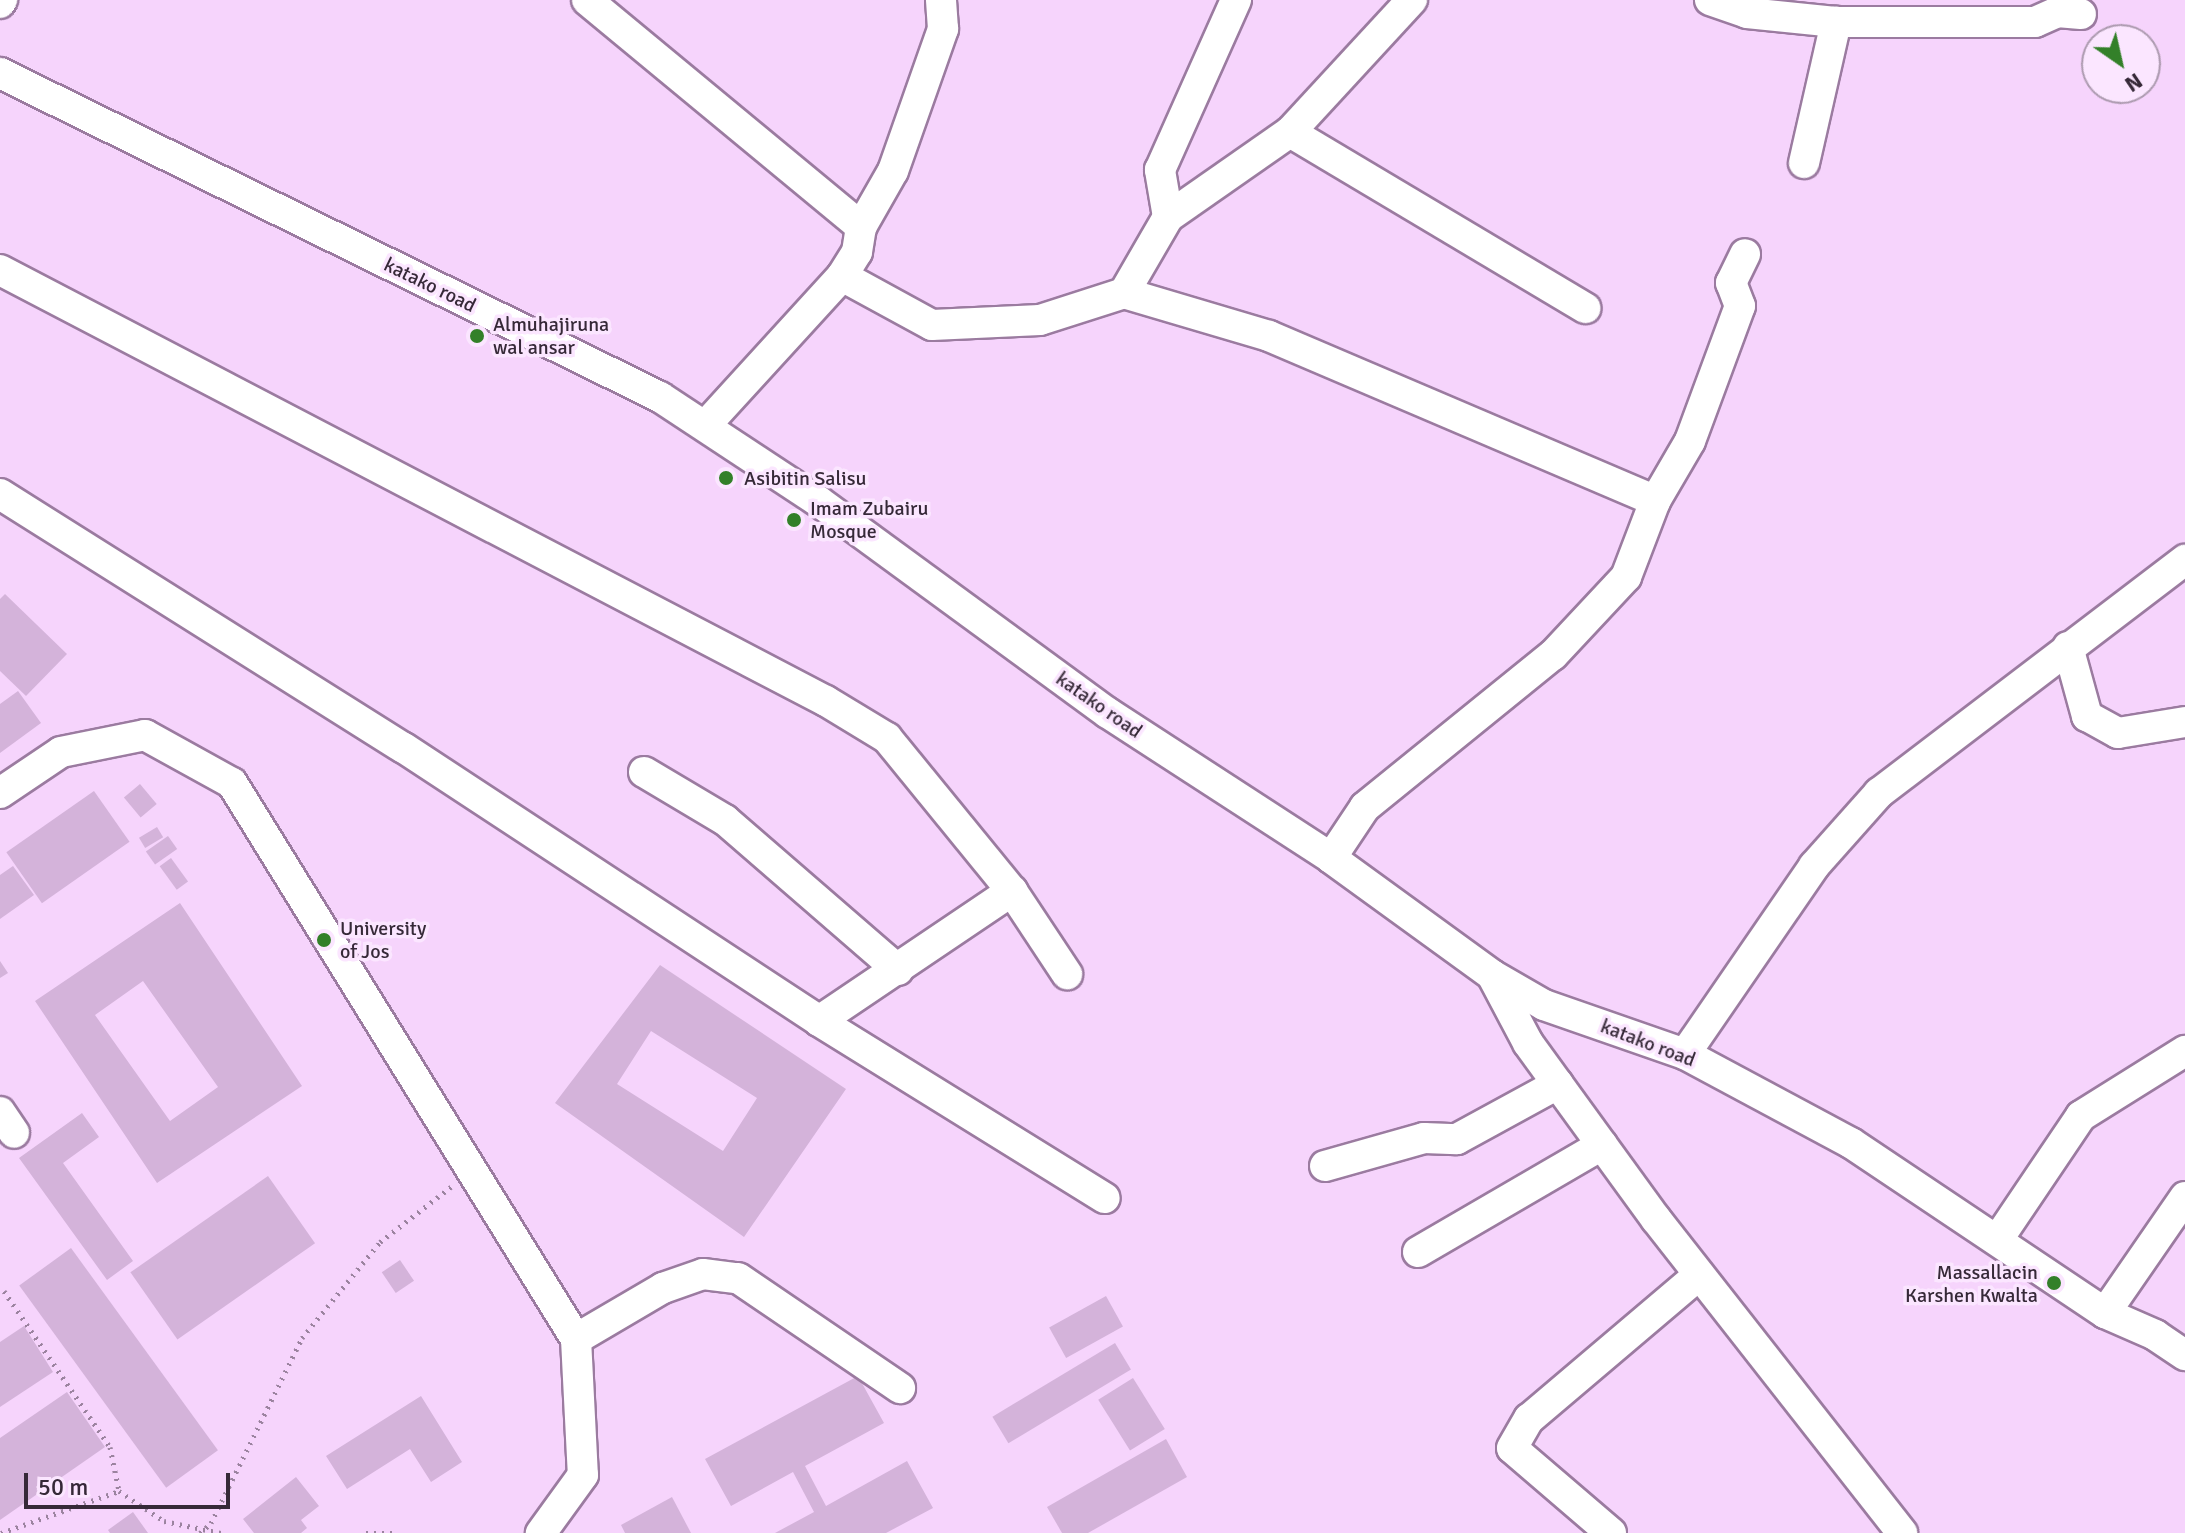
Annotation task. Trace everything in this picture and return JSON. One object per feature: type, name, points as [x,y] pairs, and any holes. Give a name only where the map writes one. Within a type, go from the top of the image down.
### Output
[{"type":"street","points":[[587,0],[861,227]]},
{"type":"street","points":[[705,426],[842,276],[857,252],[861,227],[903,143],[943,29],[941,0]]},
{"type":"street","points":[[1168,217],[1160,170],[1236,0]]},
{"type":"street","points":[[1124,293],[1168,217],[1290,132],[1412,0]]},
{"type":"street","points":[[1710,0],[1747,13],[2035,22],[2057,12],[2081,14]]},
{"type":"street","points":[[1804,163],[1847,15]]},
{"type":"street","name":"katako road","points":[[0,73],[660,397],[818,501],[1108,713],[1331,858],[1492,975],[1544,1005],[1685,1054],[1851,1143],[2105,1313],[2155,1335],[2185,1355]]},
{"type":"street","points":[[1290,132],[1585,308]]},
{"type":"street","points":[[1331,858],[1365,807],[1553,655],[1626,577],[1655,501],[1690,441],[1740,306],[1731,283],[1745,254]]},
{"type":"street","points":[[0,270],[826,701],[887,738],[1012,891],[1067,974]]},
{"type":"street","points":[[842,276],[932,325],[1040,320],[1124,293],[1269,336],[1655,501]]},
{"type":"street","points":[[0,494],[404,748],[819,1021],[1105,1198]]},
{"type":"street","points":[[1685,1054],[1814,866],[1879,793],[2185,560]]},
{"type":"street","points":[[2068,647],[2087,716],[2118,733],[2185,722]]},
{"type":"street","points":[[0,793],[61,752],[145,735],[232,783],[576,1339],[583,1475],[541,1533]]},
{"type":"street","points":[[644,772],[725,820],[898,970]]},
{"type":"street","points":[[819,1021],[1012,891]]},
{"type":"street","points":[[1492,975],[1528,1043],[1602,1145],[1699,1275],[1902,1533]]},
{"type":"street","points":[[1998,1239],[2081,1116],[2185,1051]]},
{"type":"street","points":[[1325,1166],[1424,1138],[1457,1139],[1558,1084]]},
{"type":"street","points":[[1418,1252],[1602,1145]]},
{"type":"street","points":[[2105,1313],[2185,1197]]},
{"type":"street","points":[[576,1339],[663,1288],[703,1274],[738,1278],[900,1388]]},
{"type":"street","points":[[1611,1533],[1535,1474],[1512,1448],[1529,1419],[1699,1275]]},
{"type":"path","points":[[200,1533],[206,1528],[302,1338],[380,1242],[472,1171]]},
{"type":"path","points":[[4,1291],[110,1447],[119,1491],[164,1521],[221,1533]]},
{"type":"path","points":[[1,1533],[119,1491]]},
{"type":"path","points":[[366,1533],[393,1533]]},
{"type":"building","points":[[5,594],[67,654],[26,696],[0,671],[0,599]]},
{"type":"building","points":[[18,691],[41,723],[0,753],[0,704]]},
{"type":"building","points":[[140,784],[157,804],[141,817],[124,797]]},
{"type":"building","points":[[94,791],[130,842],[42,903],[6,852]]},
{"type":"building","points":[[157,827],[163,837],[145,848],[139,838]]},
{"type":"building","points":[[168,836],[177,849],[155,865],[146,851]]},
{"type":"building","points":[[171,858],[188,881],[177,890],[160,866]]},
{"type":"building","points":[[13,866],[34,895],[0,919],[0,875]]},
{"type":"building","points":[[180,903],[302,1086],[157,1183],[35,1001]],"holes":[[[143,981],[218,1087],[170,1121],[95,1015]]]},
{"type":"building","points":[[0,961],[8,973],[0,978]]},
{"type":"building","points":[[660,965],[846,1089],[744,1237],[555,1103]],"holes":[[[651,1031],[757,1098],[723,1151],[617,1084]]]},
{"type":"building","points":[[82,1113],[99,1137],[63,1163],[133,1261],[107,1280],[19,1158]]},
{"type":"building","points":[[268,1176],[315,1243],[177,1340],[130,1272]]},
{"type":"building","points":[[71,1248],[218,1450],[166,1488],[19,1286]]},
{"type":"building","points":[[400,1260],[414,1281],[396,1293],[382,1272]]},
{"type":"building","points":[[1106,1296],[1123,1327],[1066,1358],[1049,1328]]},
{"type":"building","points":[[24,1326],[53,1372],[0,1407],[0,1342]]},
{"type":"building","points":[[1115,1343],[1131,1370],[1008,1443],[992,1417]]},
{"type":"building","points":[[858,1376],[884,1423],[805,1466],[826,1506],[907,1461],[933,1508],[886,1533],[775,1533],[814,1512],[793,1472],[731,1506],[705,1459]]},
{"type":"building","points":[[1133,1378],[1165,1429],[1130,1451],[1098,1400]]},
{"type":"building","points":[[67,1392],[105,1447],[0,1520],[0,1438]]},
{"type":"building","points":[[421,1396],[462,1462],[431,1482],[410,1449],[347,1489],[326,1456]]},
{"type":"building","points":[[1166,1439],[1187,1477],[1088,1533],[1062,1533],[1047,1507]]},
{"type":"building","points":[[296,1477],[319,1506],[301,1520],[307,1528],[301,1533],[254,1533],[243,1519]]},
{"type":"building","points":[[672,1497],[691,1533],[625,1533],[621,1525]]},
{"type":"building","points":[[133,1512],[148,1533],[110,1533],[108,1530]]},
{"type":"place","name":"Almuhajiruna wal ansar","points":[[477,336]]},
{"type":"place","name":"Asibitin Salisu","points":[[726,478]]},
{"type":"place","name":"Imam Zubairu Mosque","points":[[794,520]]},
{"type":"place","name":"University of Jos","points":[[324,940]]},
{"type":"place","name":"Massallacin Karshen Kwalta","points":[[2054,1283]]}]
